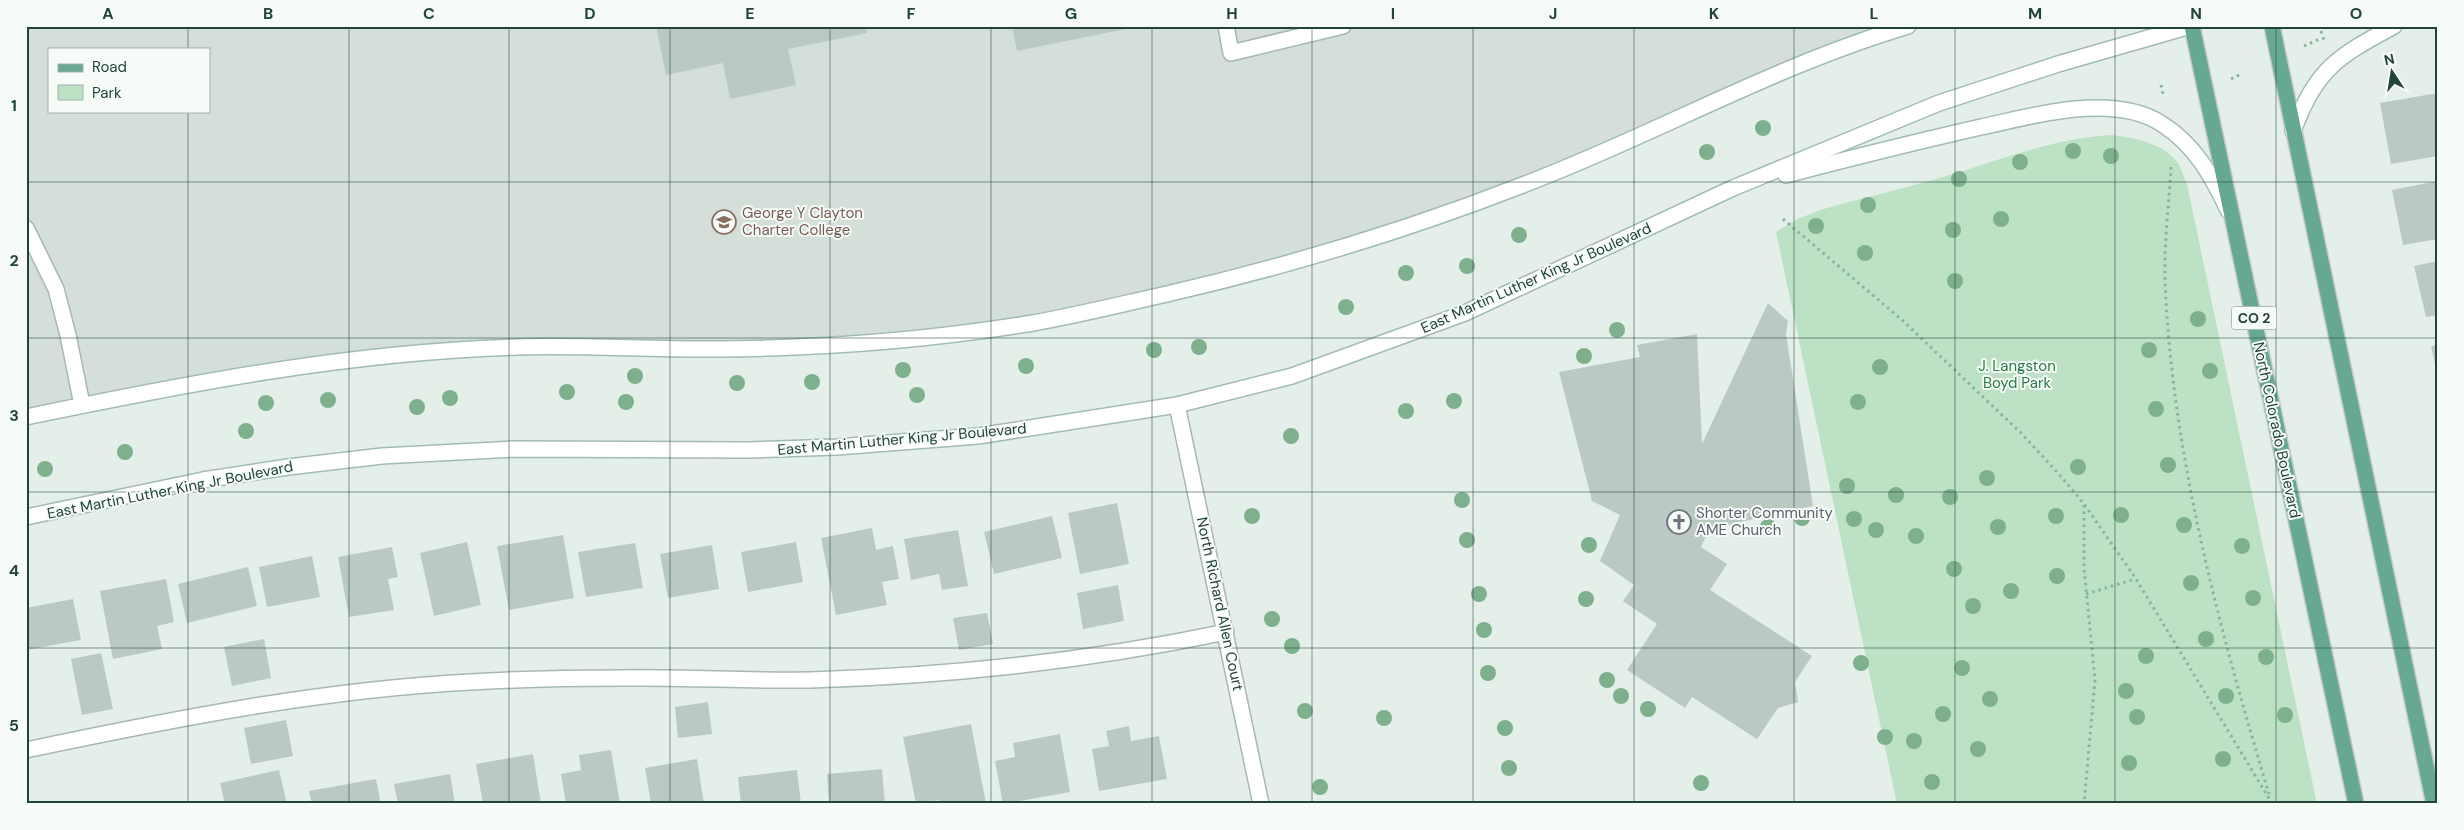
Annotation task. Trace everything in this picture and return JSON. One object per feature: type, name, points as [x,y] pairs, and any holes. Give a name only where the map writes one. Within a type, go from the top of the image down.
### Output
[{"type":"main road","points":[[1226,26],[1231,54],[1343,26]]},
{"type":"main road","points":[[26,417],[258,372],[344,360],[517,347],[721,349],[859,344],[982,330],[1090,312],[1267,269],[1444,215],[1549,174],[1805,62],[1908,26]]},
{"type":"main road","name":"East Martin Luther King Jr Boulevard","points":[[26,517],[203,480],[288,467],[382,456],[513,449],[747,450],[837,447],[978,436],[1177,405],[1292,376],[1466,313],[1733,188],[1939,103],[2058,64],[2191,26]]},
{"type":"main road","name":"North Colorado Boulevard","points":[[2191,26],[2356,804]]},
{"type":"main road","points":[[2272,26],[2434,804]]},
{"type":"main road","points":[[2293,131],[2304,101],[2330,66],[2351,50],[2394,26]]},
{"type":"main road","points":[[1733,188],[1913,142],[2034,115],[2061,111],[2110,108],[2145,116],[2161,123],[2179,136],[2201,160],[2233,219]]},
{"type":"main road","points":[[26,228],[56,289],[68,335],[82,405]]},
{"type":"main road","name":"North Richard Allen Court","points":[[1177,405],[1261,804]]},
{"type":"main road","points":[[26,750],[189,716],[337,693],[406,686],[553,679],[624,678],[734,681],[922,676],[1085,658],[1226,632]]},
{"type":"path","points":[[2304,46],[2323,38]]},
{"type":"path","points":[[2231,79],[2239,75]]},
{"type":"path","points":[[2172,159],[2165,281],[2183,449],[2207,567],[2271,802]]},
{"type":"path","points":[[1783,219],[1859,282],[1982,396],[2021,433],[2084,504],[2136,578],[2271,802]]},
{"type":"path","points":[[2084,504],[2083,542],[2086,594],[2095,680],[2084,804]]},
{"type":"path","points":[[2086,594],[2136,578]]},
{"type":"shaded area","name":"George Y Clayton Charter College","points":[[26,26],[1908,26],[1527,183],[1267,269],[928,337],[393,355],[26,417]]},
{"type":"green space","name":"J. Langston Boyd Park","points":[[2111,135],[2147,142],[2164,150],[2178,164],[2187,184],[2317,804],[1897,804],[1776,232],[1798,219],[1820,210],[1943,177],[2054,144]]},
{"type":"building","points":[[656,26],[866,26],[867,33],[788,49],[796,85],[730,99],[723,63],[666,75]]},
{"type":"building","points":[[1012,26],[1135,26],[1135,27],[1017,51]]},
{"type":"building","points":[[2438,93],[2438,156],[2391,164],[2380,103]]},
{"type":"building","points":[[2438,181],[2438,239],[2403,245],[2392,190]]},
{"type":"building","points":[[2438,261],[2438,315],[2426,317],[2414,266]]},
{"type":"building","name":"Shorter Community AME Church","points":[[1768,303],[1788,321],[1786,334],[1813,506],[1709,529],[1701,547],[1727,564],[1710,590],[1812,656],[1795,682],[1798,702],[1778,708],[1757,739],[1692,697],[1685,708],[1627,670],[1657,624],[1623,601],[1634,585],[1600,561],[1620,515],[1592,501],[1559,372],[1640,357],[1637,345],[1697,334],[1702,444]]},
{"type":"building","points":[[2438,345],[2438,373],[2437,373],[2431,346]]},
{"type":"building","points":[[1117,503],[1129,564],[1080,574],[1068,513]]},
{"type":"building","points":[[1052,516],[1062,558],[994,574],[984,532]]},
{"type":"building","points":[[872,528],[876,550],[893,546],[899,579],[882,582],[887,605],[836,615],[821,538]]},
{"type":"building","points":[[958,530],[968,586],[942,590],[939,574],[911,580],[904,539]]},
{"type":"building","points":[[563,535],[574,598],[509,610],[497,546]]},
{"type":"building","points":[[467,542],[481,605],[434,616],[420,553]]},
{"type":"building","points":[[796,542],[803,582],[748,592],[741,552]]},
{"type":"building","points":[[635,543],[643,588],[586,597],[578,552]]},
{"type":"building","points":[[712,545],[719,589],[668,598],[660,554]]},
{"type":"building","points":[[392,547],[398,577],[388,579],[394,610],[349,617],[338,557]]},
{"type":"building","points":[[312,556],[320,597],[267,607],[259,567]]},
{"type":"building","points":[[248,567],[257,606],[187,623],[178,584]]},
{"type":"building","points":[[166,579],[174,622],[157,626],[162,649],[113,659],[100,591]]},
{"type":"building","points":[[1118,585],[1124,621],[1083,629],[1077,593]]},
{"type":"building","points":[[73,599],[81,640],[26,650],[26,608]]},
{"type":"building","points":[[987,613],[993,644],[959,650],[953,618]]},
{"type":"building","points":[[264,639],[271,678],[232,686],[224,647]]},
{"type":"building","points":[[101,653],[113,709],[82,715],[71,659]]},
{"type":"building","points":[[708,702],[712,734],[678,738],[675,707]]},
{"type":"building","points":[[286,720],[293,756],[251,764],[244,728]]},
{"type":"building","points":[[971,724],[986,804],[939,804],[939,800],[916,804],[903,737]]},
{"type":"building","points":[[1129,726],[1131,741],[1159,736],[1167,779],[1099,791],[1092,749],[1109,746],[1106,731]]},
{"type":"building","points":[[1060,734],[1070,792],[1003,804],[995,761],[1015,757],[1013,743]]},
{"type":"building","points":[[611,750],[620,804],[566,804],[561,774],[581,770],[579,755]]},
{"type":"building","points":[[533,754],[541,804],[483,804],[476,764]]},
{"type":"building","points":[[697,759],[704,804],[651,804],[645,768]]},
{"type":"building","points":[[882,769],[885,804],[829,804],[827,774]]},
{"type":"building","points":[[279,770],[287,804],[225,804],[220,783]]},
{"type":"building","points":[[797,770],[801,804],[741,804],[738,777]]},
{"type":"building","points":[[450,774],[455,804],[398,804],[394,784]]},
{"type":"building","points":[[376,779],[381,804],[312,804],[309,791]]},
{"type":"place","name":"George Y Clayton Charter College","points":[[724,222]]},
{"type":"place","name":"Shorter Community AME Church","points":[[1679,522]]}]
